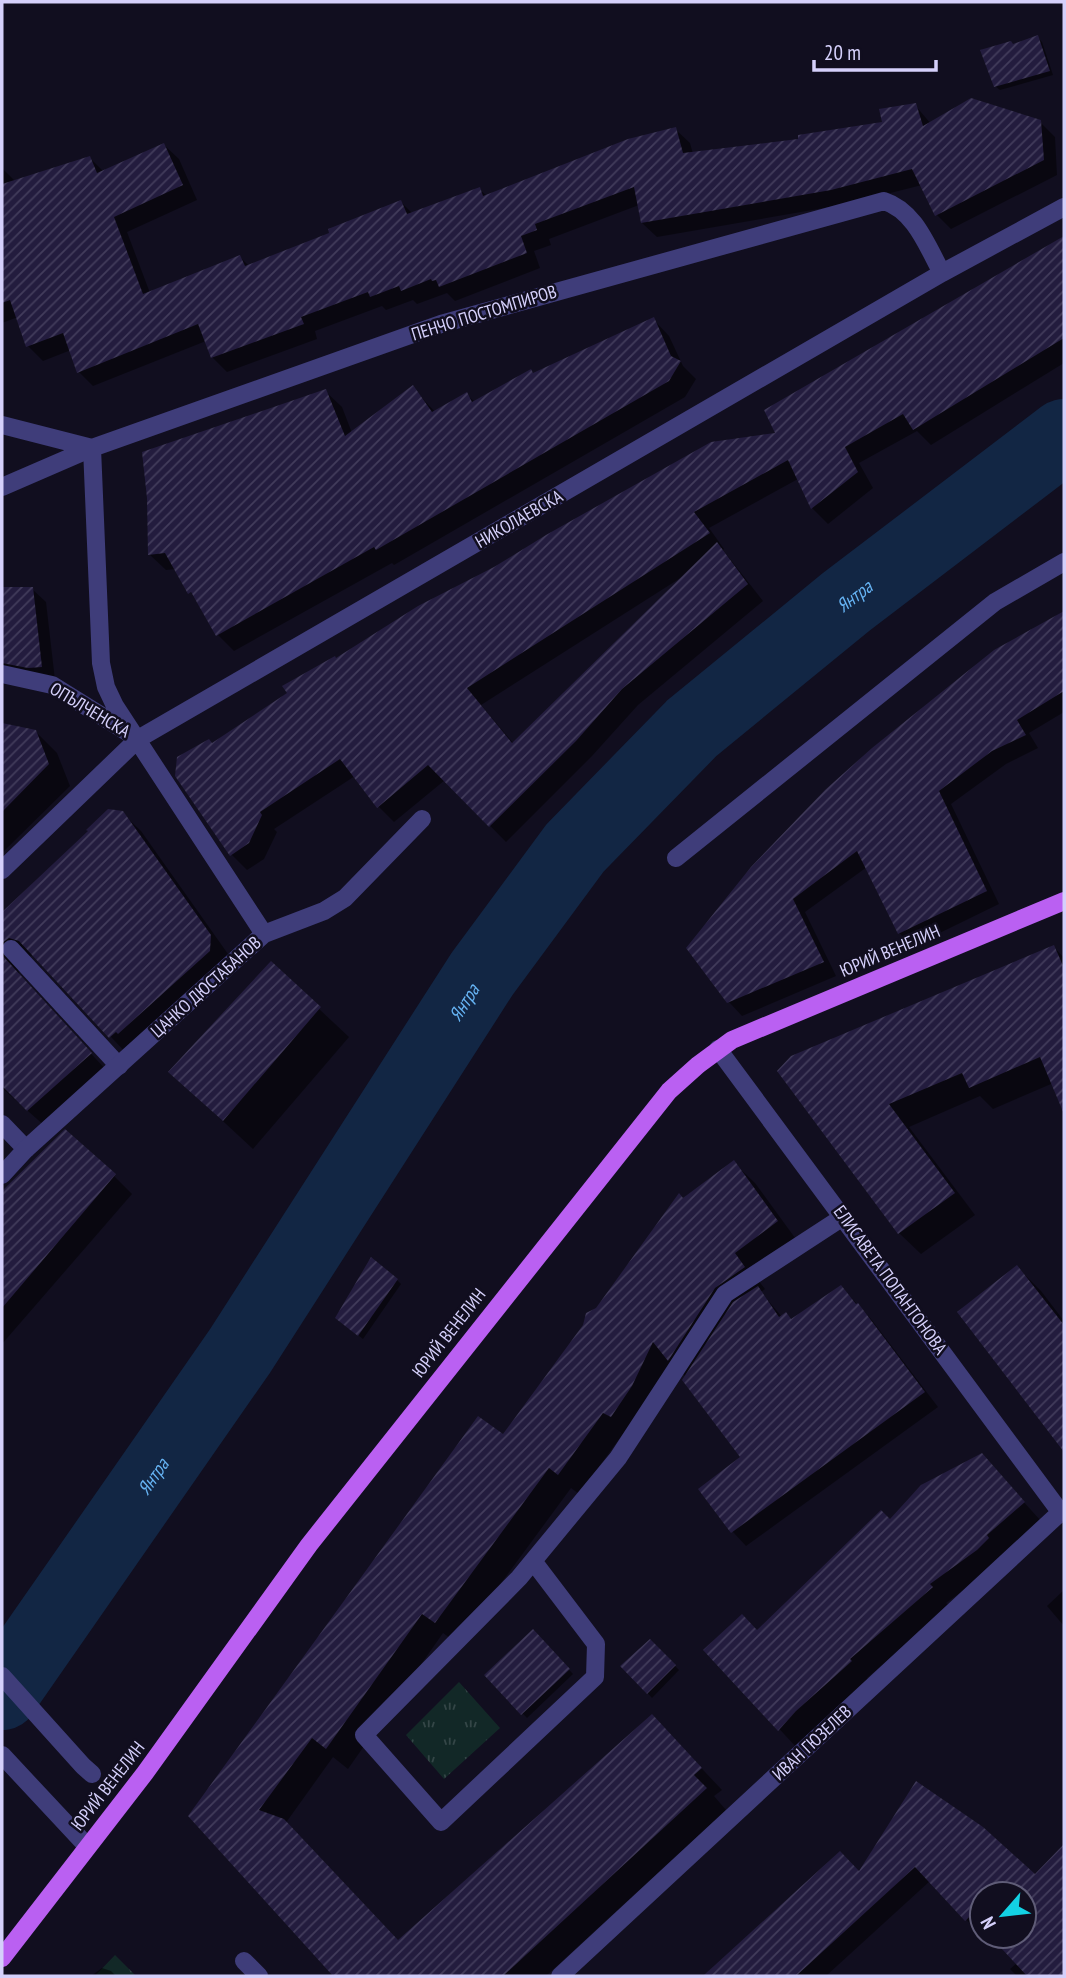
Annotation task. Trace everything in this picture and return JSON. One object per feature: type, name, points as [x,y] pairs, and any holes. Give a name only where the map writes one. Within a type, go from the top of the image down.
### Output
[{"type":"main road","name":"ЮРИЙ ВЕНЕЛИН","points":[[2,1958],[145,1773],[309,1545],[639,1126],[670,1091],[718,1049],[749,1032],[1064,901]]},
{"type":"street","name":"ПЕНЧО ПОСТОМПИРОВ","points":[[2,486],[92,448],[441,324],[884,201],[897,205],[909,216],[942,273]]},
{"type":"street","name":"НИКОЛАЕВСКА","points":[[2,870],[138,739],[942,273],[1064,207]]},
{"type":"street","points":[[2,425],[92,448],[101,663],[106,687],[115,706],[264,934]]},
{"type":"street","points":[[676,858],[995,602],[1064,562]]},
{"type":"street","name":"ОПЪЛЧЕНСКА","points":[[2,674],[52,685],[138,739]]},
{"type":"street","name":"ЦАНКО ДЮСТАБАНОВ","points":[[2,1175],[26,1149],[264,934],[324,911],[345,898],[422,819]]},
{"type":"street","points":[[11,949],[118,1066]]},
{"type":"street","name":"ЕЛИСАВЕТА ПОПАНТОНОВА","points":[[718,1049],[1062,1511]]},
{"type":"street","points":[[2,1124],[26,1149]]},
{"type":"street","points":[[533,1561],[596,1644],[595,1677],[441,1822],[364,1735],[519,1578],[533,1561],[618,1458],[725,1294],[843,1217]]},
{"type":"street","name":"ИВАН ГЮЗЕЛЕВ","points":[[560,1976],[1062,1511]]},
{"type":"street","points":[[2,1676],[88,1770]]},
{"type":"street","points":[[2,1755],[87,1846]]},
{"type":"street","points":[[244,1961],[259,1976]]},
{"type":"green space","points":[[459,1682],[500,1728],[444,1779],[406,1735]]},
{"type":"green space","points":[[115,1955],[136,1976],[95,1976]]},
{"type":"building","points":[[1038,35],[1050,71],[994,87],[980,50],[1011,41],[1013,44]]},
{"type":"building","points":[[971,98],[1041,120],[1044,160],[935,216],[912,169],[831,190],[641,223],[634,187],[535,224],[537,230],[521,236],[527,253],[439,287],[436,280],[431,279],[401,291],[399,286],[370,297],[368,292],[301,317],[304,324],[211,358],[198,324],[77,373],[63,333],[26,347],[10,300],[2,303],[2,184],[90,156],[97,173],[164,143],[183,185],[114,217],[143,294],[240,255],[245,266],[329,233],[328,229],[401,200],[407,214],[480,187],[483,196],[628,139],[676,127],[683,153],[798,139],[798,135],[882,122],[879,109],[916,103],[923,126]]},
{"type":"building","points":[[1064,236],[1064,338],[913,430],[903,414],[845,447],[858,472],[811,509],[788,460],[694,512],[710,533],[467,688],[512,743],[717,542],[748,584],[622,689],[576,741],[489,827],[428,765],[377,808],[340,759],[260,812],[262,815],[249,843],[230,856],[175,776],[177,757],[209,739],[212,743],[287,693],[282,686],[335,656],[336,658],[418,606],[494,567],[711,442],[775,433],[764,410]]},
{"type":"building","points":[[654,317],[671,356],[681,361],[669,381],[376,550],[374,547],[216,636],[165,553],[148,555],[147,498],[142,452],[326,389],[345,436],[413,385],[432,412],[467,392],[472,402],[531,369],[533,373]]},
{"type":"building","points":[[2,587],[33,587],[42,667],[28,668],[2,663]]},
{"type":"building","points":[[1064,611],[1064,691],[1017,720],[1026,735],[992,751],[939,791],[987,891],[898,934],[857,851],[793,899],[824,962],[727,1003],[686,948],[751,867],[825,790],[872,748],[994,650]]},
{"type":"building","points":[[2,723],[36,730],[49,764],[2,812]]},
{"type":"building","points":[[108,809],[123,811],[211,935],[210,951],[118,1034],[116,1032],[109,1038],[19,941],[9,938],[2,943],[2,912]]},
{"type":"building","points":[[1054,945],[1064,968],[1064,1114],[1040,1057],[969,1088],[962,1073],[889,1104],[955,1193],[898,1234],[777,1071],[791,1056]]},
{"type":"building","points":[[2,955],[92,1053],[27,1111],[2,1086]]},
{"type":"building","points":[[271,961],[321,1007],[223,1121],[168,1072]]},
{"type":"building","points":[[65,1129],[116,1174],[2,1308],[2,1191]]},
{"type":"building","points":[[734,1160],[778,1221],[735,1253],[745,1267],[715,1288],[668,1361],[653,1342],[632,1386],[611,1417],[603,1413],[558,1475],[549,1468],[435,1623],[422,1614],[326,1749],[312,1738],[259,1810],[284,1819],[398,1940],[652,1714],[702,1768],[694,1775],[707,1788],[503,1976],[333,1976],[188,1816],[478,1416],[503,1434],[583,1325],[586,1313],[596,1308],[679,1193],[683,1198]]},
{"type":"building","points":[[371,1257],[398,1279],[358,1336],[335,1318]]},
{"type":"building","points":[[1017,1265],[1064,1325],[1064,1452],[957,1312]]},
{"type":"building","points":[[841,1285],[856,1304],[858,1303],[925,1392],[731,1533],[698,1489],[740,1457],[682,1380],[733,1302],[758,1286],[779,1317],[786,1312],[791,1319]]},
{"type":"building","points":[[982,1453],[1025,1502],[987,1535],[989,1538],[977,1550],[930,1584],[933,1587],[850,1659],[852,1661],[796,1711],[778,1731],[703,1650],[742,1614],[757,1630],[881,1510],[890,1519],[921,1485]]},
{"type":"building","points":[[533,1629],[570,1669],[521,1715],[484,1675]]},
{"type":"building","points":[[650,1639],[676,1665],[647,1694],[620,1666]]},
{"type":"building","points":[[916,1781],[983,1827],[1035,1874],[1064,1844],[1064,1976],[1027,1976],[1003,1950],[1038,1950],[1038,1880],[968,1880],[968,1918],[965,1921],[915,1867],[796,1976],[703,1976],[840,1851],[859,1871]]},
{"type":"waterway","name":"Янтра","points":[[2,1693],[240,1351],[482,974],[575,848],[692,728],[846,602],[1064,436]]}]
